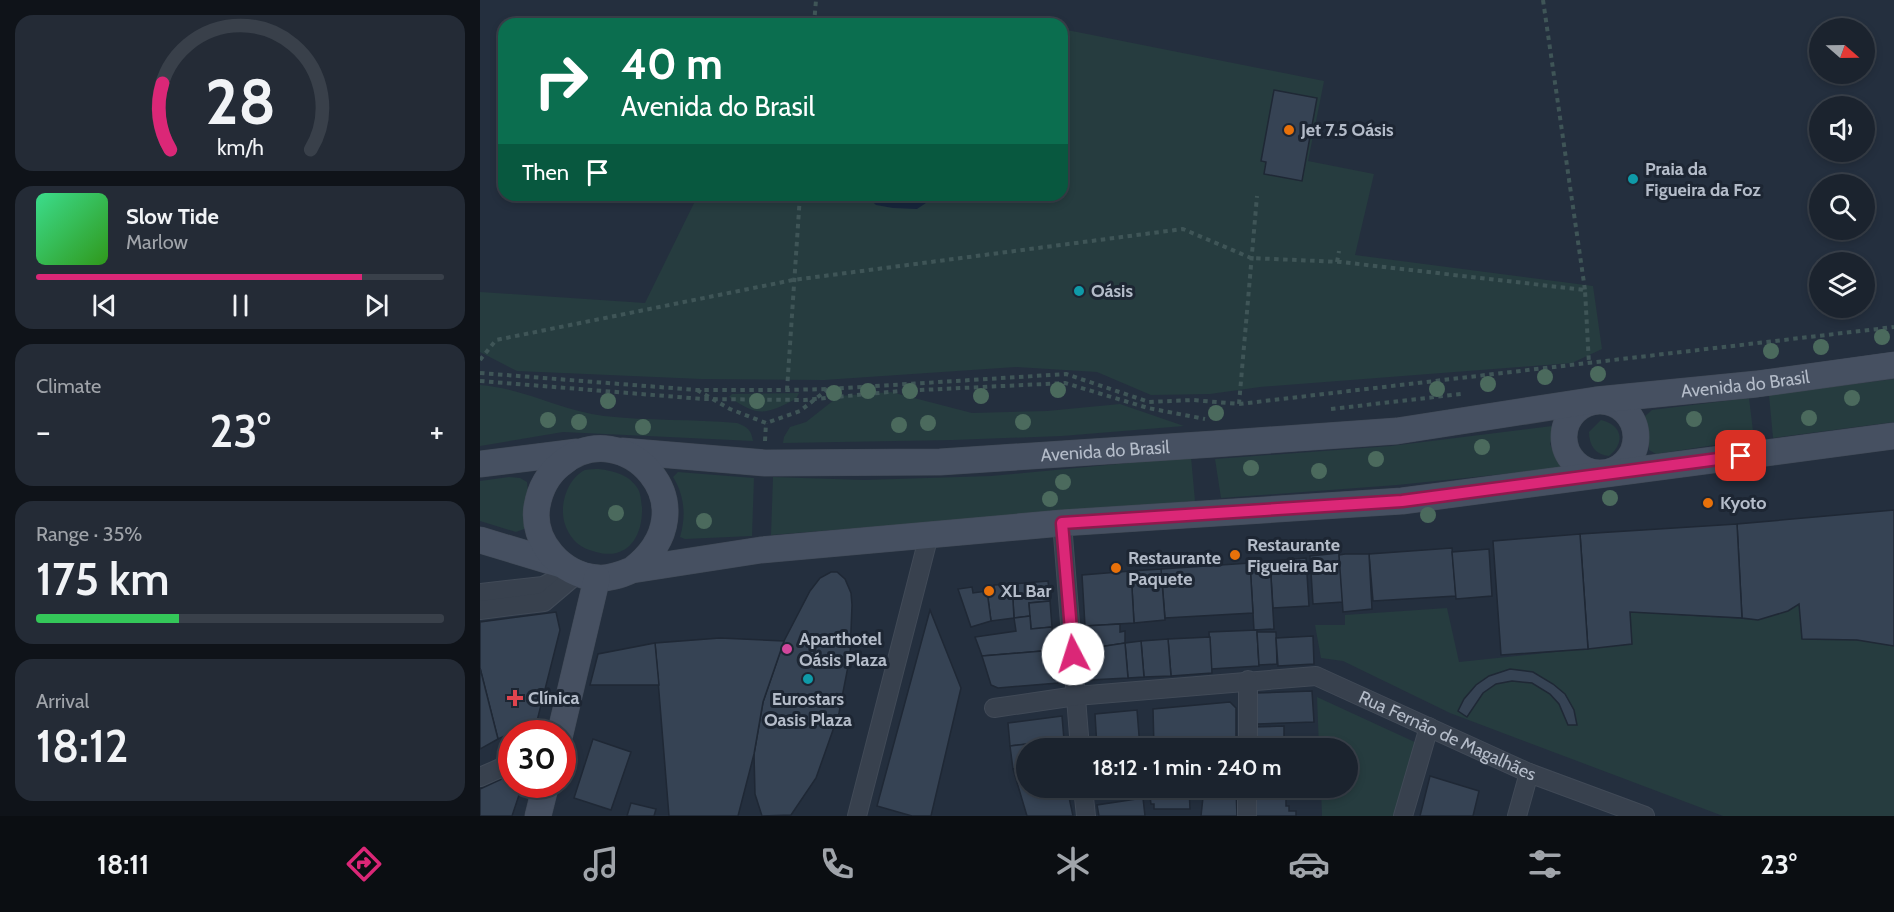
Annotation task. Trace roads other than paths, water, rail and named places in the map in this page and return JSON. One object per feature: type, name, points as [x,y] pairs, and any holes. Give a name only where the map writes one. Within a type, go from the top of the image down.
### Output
[{"type":"main road","name":"Avenida do Brasil","points":[[613,450],[765,463],[940,462],[1397,431],[1596,400],[1757,384],[1894,365]]},
{"type":"main road","name":"Avenida do Brasil","points":[[1596,400],[1614,403],[1623,409],[1636,430],[1636,443],[1631,455],[1623,465],[1605,473],[1584,470],[1576,464],[1564,447],[1565,425],[1570,416],[1583,404],[1596,400]]},
{"type":"main road","name":"Avenida do Brasil","points":[[632,570],[761,550],[1062,523],[1402,501],[1894,436]]},
{"type":"main road","points":[[480,464],[586,451],[613,450],[632,456],[647,468],[659,484],[665,504],[665,523],[659,542],[648,558],[632,570],[615,577],[576,572],[480,540]]},
{"type":"main road","points":[[576,572],[546,548],[538,529],[537,509],[541,489],[551,472],[567,458],[586,451]]},
{"type":"main road","points":[[561,720],[576,572]]},
{"type":"main road","points":[[538,816],[542,798]]},
{"type":"street","points":[[1062,523],[1079,738]]},
{"type":"street","points":[[857,816],[929,535]]},
{"type":"street","points":[[480,594],[543,586],[576,572]]},
{"type":"street","points":[[480,610],[544,602],[576,572]]},
{"type":"street","name":"Rua Fernão de Magalhães","points":[[993,708],[1076,696],[1316,675],[1529,773],[1645,816]]},
{"type":"street","points":[[1248,680],[1248,738]]},
{"type":"street","points":[[1403,816],[1429,727]]},
{"type":"street","points":[[480,777],[498,769]]},
{"type":"street","points":[[1516,816],[1529,773]]},
{"type":"street","points":[[1084,798],[1085,814]]},
{"type":"street","points":[[1247,798],[1247,814]]},
{"type":"water","points":[[872,201],[929,201],[917,209],[876,205]]},
{"type":"place","name":"Jet 7.5 Oásis","points":[[1289,130]]},
{"type":"place","name":"Praia da Figueira da Foz","points":[[1633,179]]},
{"type":"place","name":"Oásis","points":[[1079,291]]},
{"type":"place","name":"Kyoto","points":[[1708,503]]},
{"type":"place","name":"Restaurante Figueira Bar","points":[[1235,555]]},
{"type":"place","name":"Restaurante Paquete","points":[[1116,568]]},
{"type":"place","name":"XL Bar","points":[[989,591]]},
{"type":"place","name":"Aparthotel Oásis Plaza","points":[[787,649]]},
{"type":"place","name":"Eurostars Oasis Plaza","points":[[808,679]]},
{"type":"place","name":"Clínica","points":[[515,698]]}]
